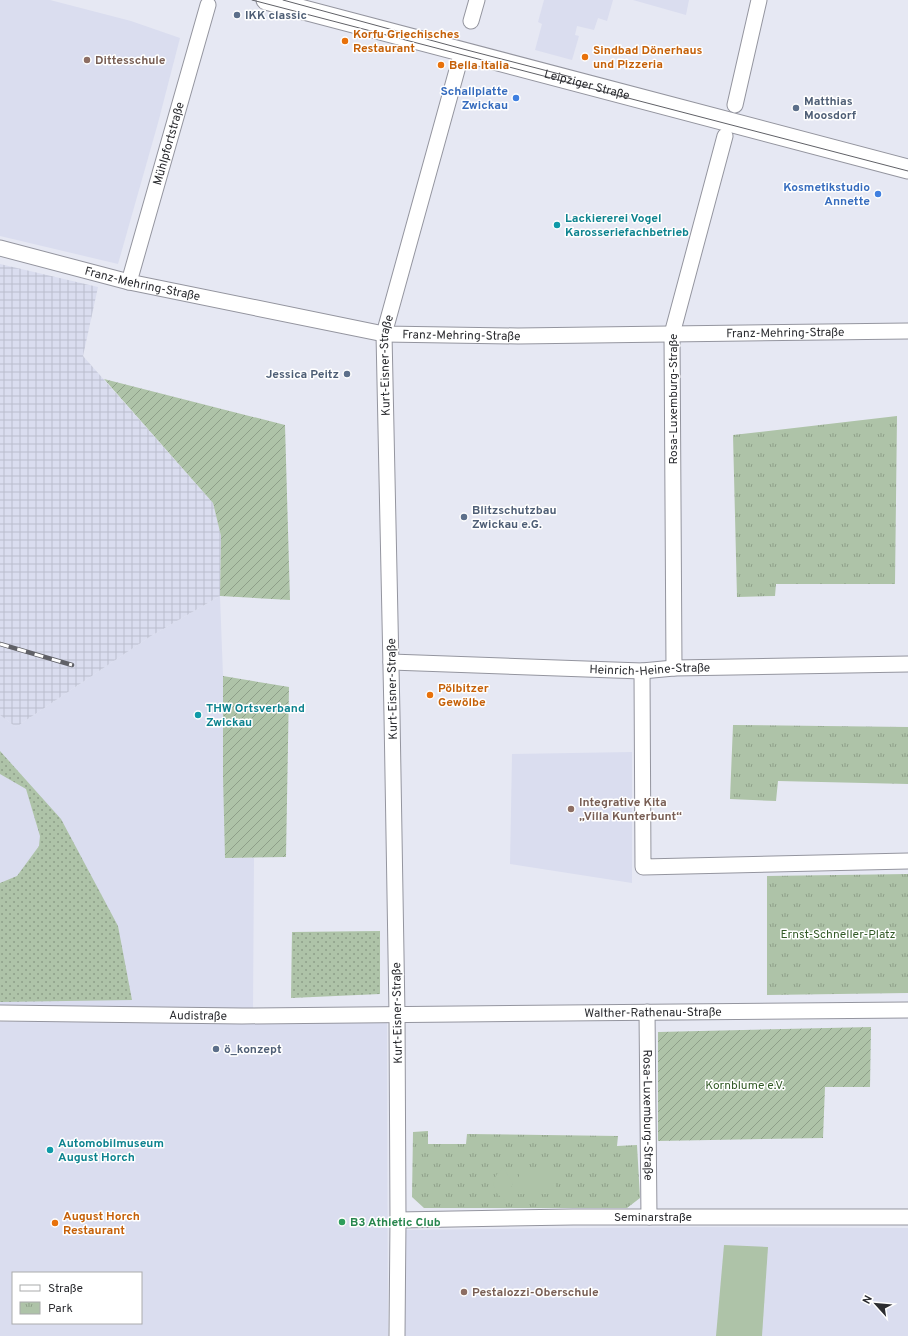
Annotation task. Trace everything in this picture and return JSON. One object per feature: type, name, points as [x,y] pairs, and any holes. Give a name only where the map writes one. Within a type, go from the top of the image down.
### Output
[{"type":"street","name":"Leipziger Straße","points":[[266,0],[908,169]]},
{"type":"street","points":[[471,21],[477,0]]},
{"type":"street","points":[[735,105],[759,0]]},
{"type":"street","name":"Mühlpfortstraße","points":[[129,282],[208,5]]},
{"type":"street","name":"Kurt-Eisner-Straße","points":[[397,1336],[397,1014],[384,334],[462,52]]},
{"type":"street","name":"Rosa-Luxemburg-Straße","points":[[674,668],[672,334],[725,136]]},
{"type":"street","name":"Franz-Mehring-Straße","points":[[0,248],[129,282],[384,334],[518,336],[908,331]]},
{"type":"street","name":"Heinrich-Heine-Straße","points":[[391,662],[642,671],[674,668],[908,664]]},
{"type":"street","points":[[642,671],[643,867],[908,861]]},
{"type":"street","name":"Walther-Rathenau-Straße","points":[[397,1014],[908,1010]]},
{"type":"street","name":"Rosa-Luxemburg-Straße","points":[[647,1012],[649,1217]]},
{"type":"street","name":"Audistraße","points":[[0,1013],[242,1016],[397,1014]]},
{"type":"street","name":"Seminarstraße","points":[[398,1220],[649,1217],[908,1217]]},
{"type":"shaded area","points":[[0,0],[50,0],[131,21],[180,38],[158,123],[118,264],[0,236]]},
{"type":"shaded area","points":[[544,0],[613,0],[607,21],[598,18],[594,30],[577,26],[575,35],[579,36],[572,60],[535,50],[542,24],[538,22]]},
{"type":"shaded area","points":[[633,0],[689,0],[686,15]]},
{"type":"shaded area","points":[[0,264],[98,287],[83,356],[213,503],[221,536],[220,596],[151,636],[16,727],[0,715]]},
{"type":"shaded area","points":[[220,596],[223,676],[225,858],[254,858],[253,1011],[0,1008],[0,715],[16,727],[151,636]]},
{"type":"shaded area","name":"Integrative Kita „Villa Kunterbunt“","points":[[632,752],[632,883],[510,864],[512,754]]},
{"type":"shaded area","points":[[0,1022],[387,1023],[388,1336],[0,1336]]},
{"type":"shaded area","points":[[678,1227],[908,1228],[908,1336],[403,1336],[403,1230]]},
{"type":"green space","points":[[104,379],[285,425],[290,600],[220,596],[221,536],[213,503]]},
{"type":"green space","points":[[897,416],[895,584],[776,584],[775,596],[737,597],[733,435]]},
{"type":"green space","points":[[223,676],[289,687],[286,857],[225,858]]},
{"type":"green space","points":[[733,725],[908,727],[908,784],[778,781],[776,801],[730,799]]},
{"type":"green space","points":[[0,751],[61,819],[118,926],[132,1000],[0,1002],[0,883],[17,876],[39,846],[40,836],[26,789],[0,774]]},
{"type":"green space","name":"Ernst-Schneller-Platz","points":[[908,874],[908,993],[767,995],[767,876]]},
{"type":"green space","points":[[380,931],[380,994],[291,998],[292,932]]},
{"type":"green space","name":"Kornblume e.V.","points":[[871,1027],[870,1087],[825,1087],[823,1138],[658,1141],[658,1032]]},
{"type":"green space","points":[[428,1131],[428,1144],[466,1144],[467,1134],[618,1136],[617,1146],[637,1145],[640,1198],[627,1208],[424,1208],[412,1197],[413,1132]]},
{"type":"green space","points":[[503,1167],[513,1184],[505,1200],[497,1193],[494,1185],[496,1176]]},
{"type":"green space","points":[[519,1168],[556,1168],[556,1194],[519,1194]]},
{"type":"green space","points":[[724,1245],[768,1247],[762,1336],[716,1336]]},
{"type":"tram line","points":[[252,0],[908,171]]},
{"type":"tram line","points":[[283,0],[571,77]]},
{"type":"railway","points":[[0,644],[72,665]]},
{"type":"place","name":"IKK classic","points":[[237,15]]},
{"type":"place","name":"Korfu Griechisches Restaurant","points":[[345,41]]},
{"type":"place","name":"Sindbad Dönerhaus und Pizzeria","points":[[585,57]]},
{"type":"place","name":"Dittesschule","points":[[87,60]]},
{"type":"place","name":"Bella Italia","points":[[441,65]]},
{"type":"place","name":"Schallplatte Zwickau","points":[[516,98]]},
{"type":"place","name":"Matthias Moosdorf","points":[[796,108]]},
{"type":"place","name":"Kosmetikstudio Annette","points":[[878,194]]},
{"type":"place","name":"Lackiererei Vogel Karosseriefachbetrieb","points":[[557,225]]},
{"type":"place","name":"Jessica Peitz","points":[[347,374]]},
{"type":"place","name":"Blitzschutzbau Zwickau e.G.","points":[[464,517]]},
{"type":"place","name":"Pölbitzer Gewölbe","points":[[430,695]]},
{"type":"place","name":"THW Ortsverband Zwickau","points":[[198,715]]},
{"type":"place","name":"Integrative Kita „Villa Kunterbunt“","points":[[571,809]]},
{"type":"place","name":"ö_konzept","points":[[216,1049]]},
{"type":"place","name":"Automobilmuseum August Horch","points":[[50,1150]]},
{"type":"place","name":"B3 Athletic Club","points":[[342,1222]]},
{"type":"place","name":"August Horch Restaurant","points":[[55,1223]]},
{"type":"place","name":"Pestalozzi-Oberschule","points":[[464,1292]]}]
